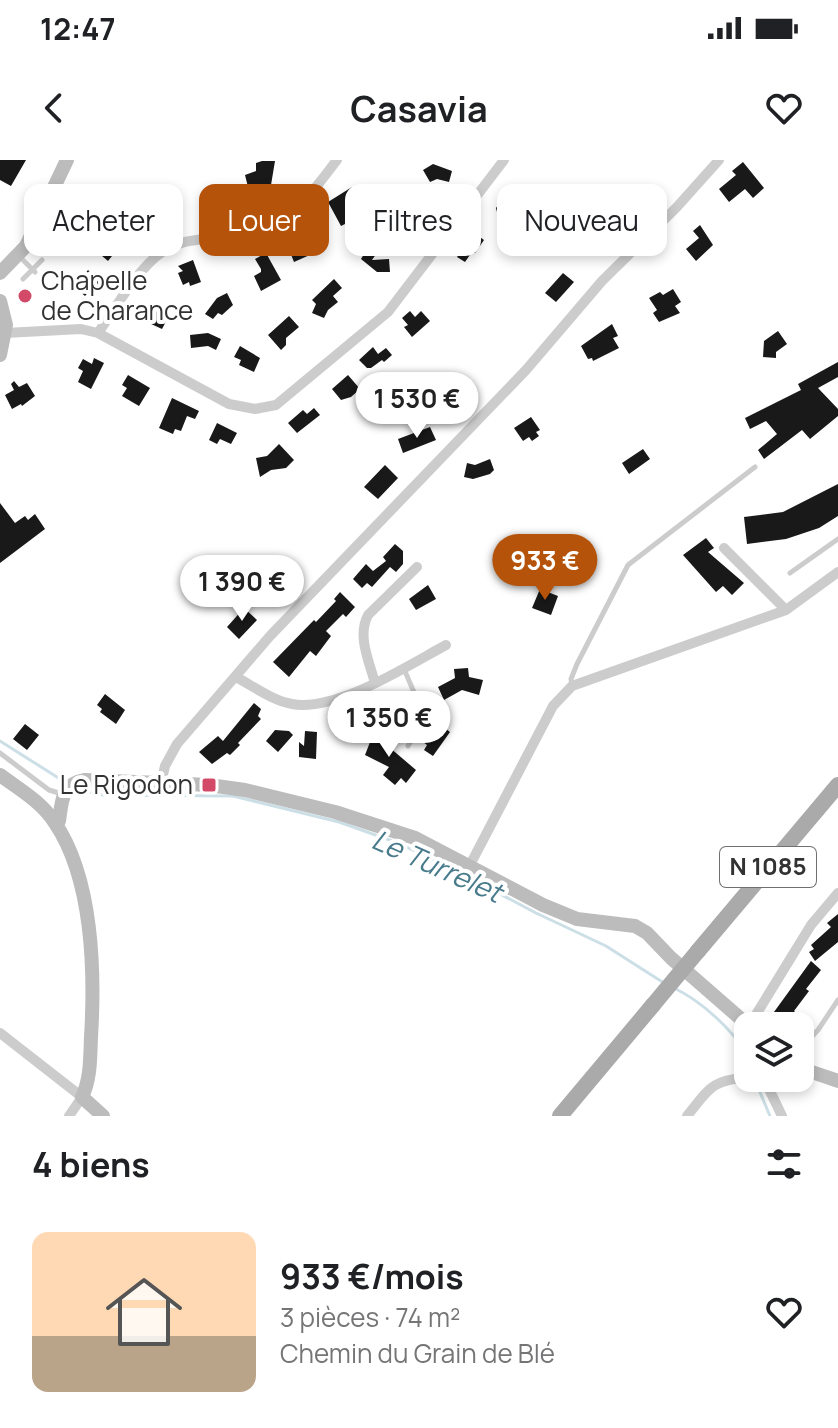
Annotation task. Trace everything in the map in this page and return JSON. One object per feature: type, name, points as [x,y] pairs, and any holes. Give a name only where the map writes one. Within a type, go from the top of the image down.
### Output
[{"type":"main road","name":"N 1085","points":[[560,1116],[838,785]]},
{"type":"street","points":[[98,333],[148,264],[162,252],[184,241],[266,230],[298,208],[337,160]]},
{"type":"street","points":[[5,333],[81,329],[98,333],[229,404],[255,409],[276,405],[388,312],[504,160]]},
{"type":"street","points":[[161,783],[165,766],[177,744],[270,636],[526,370],[602,281],[676,208],[719,160]]},
{"type":"street","points":[[0,273],[19,256],[32,236],[63,161]]},
{"type":"street","points":[[0,301],[5,314],[0,355]]},
{"type":"street","points":[[724,548],[786,610]]},
{"type":"street","points":[[375,683],[363,634],[364,624],[368,615],[417,567]]},
{"type":"street","points":[[470,865],[553,706],[572,686],[786,610],[838,572]]},
{"type":"street","points":[[236,677],[292,704],[306,704],[343,696],[375,683],[446,645]]},
{"type":"street","points":[[0,775],[34,800],[55,823],[71,857],[83,897],[92,966],[89,1078],[82,1097],[69,1116]]},
{"type":"street","points":[[55,823],[59,821],[67,788],[85,780],[245,790],[335,812],[415,838],[543,905],[577,919],[635,926],[647,933],[734,1013]]},
{"type":"street","points":[[758,1012],[811,925],[838,893]]},
{"type":"street","points":[[0,1033],[103,1116]]},
{"type":"street","points":[[814,1073],[838,1081]]},
{"type":"street","points":[[687,1116],[711,1086],[734,1079]]},
{"type":"street","points":[[770,1092],[782,1116]]},
{"type":"lane","points":[[19,256],[34,271]]},
{"type":"lane","points":[[23,279],[42,260]]},
{"type":"lane","points":[[572,686],[571,679],[577,664],[628,565],[755,467]]},
{"type":"lane","points":[[790,573],[838,539]]},
{"type":"lane","points":[[404,667],[425,718],[408,746]]},
{"type":"lane","points":[[0,753],[49,790],[67,788]]},
{"type":"lane","points":[[814,1034],[838,1000]]},
{"type":"building","points":[[0,160],[26,160],[11,186],[0,180]]},
{"type":"building","points":[[275,161],[271,184],[247,184],[245,175],[256,171],[256,163]]},
{"type":"building","points":[[743,162],[764,188],[753,198],[745,189],[729,202],[719,189],[736,175],[732,171]]},
{"type":"building","points":[[433,164],[452,171],[449,182],[437,179],[430,182],[423,170]]},
{"type":"building","points":[[345,191],[345,224],[341,226],[329,201]]},
{"type":"building","points":[[700,225],[713,245],[696,261],[686,249],[699,238],[693,231]]},
{"type":"building","points":[[268,256],[281,280],[261,291],[254,276],[261,272],[255,259]]},
{"type":"building","points":[[292,256],[308,256],[294,262]]},
{"type":"building","points":[[363,256],[375,256],[372,260],[389,259],[390,272],[377,272],[361,259]]},
{"type":"building","points":[[458,256],[469,256],[465,262]]},
{"type":"building","points":[[193,260],[201,282],[183,285],[178,273],[183,271],[178,266]]},
{"type":"building","points":[[88,270],[103,283],[98,289],[94,286],[85,296],[71,284],[77,277],[80,280]]},
{"type":"building","points":[[563,273],[574,282],[556,302],[545,293]]},
{"type":"building","points":[[334,279],[342,288],[333,296],[338,302],[324,318],[312,313],[316,304],[312,300]]},
{"type":"building","points":[[673,289],[681,302],[675,306],[680,313],[659,322],[653,313],[657,310],[649,298]]},
{"type":"building","points":[[227,293],[233,305],[213,319],[205,314],[217,298]]},
{"type":"building","points":[[146,303],[169,316],[162,329],[138,318]]},
{"type":"building","points":[[410,311],[415,317],[421,311],[430,321],[412,337],[404,327],[408,325],[402,318]]},
{"type":"building","points":[[289,316],[299,327],[286,338],[286,345],[281,350],[268,335]]},
{"type":"building","points":[[612,324],[618,336],[613,338],[619,348],[593,361],[592,358],[588,359],[581,346]]},
{"type":"building","points":[[778,331],[787,344],[776,352],[776,358],[763,357],[764,341]]},
{"type":"building","points":[[208,333],[221,339],[216,350],[208,346],[191,348],[190,335]]},
{"type":"building","points":[[240,346],[260,358],[254,372],[239,365],[241,360],[234,357]]},
{"type":"building","points":[[373,347],[378,354],[386,348],[392,355],[384,362],[382,360],[367,368],[359,360]]},
{"type":"building","points":[[94,358],[104,363],[91,389],[78,382],[83,371],[78,368],[83,359],[92,364]]},
{"type":"building","points":[[838,362],[838,377],[818,388],[838,409],[838,416],[810,439],[802,430],[764,459],[758,450],[777,434],[766,421],[750,429],[745,418],[801,390],[798,384]]},
{"type":"building","points":[[128,375],[150,388],[139,406],[122,396],[127,388],[122,385]]},
{"type":"building","points":[[348,375],[360,389],[351,397],[341,400],[332,389]]},
{"type":"building","points":[[14,381],[19,387],[27,383],[35,396],[12,409],[5,395],[14,390],[11,384]]},
{"type":"building","points":[[172,398],[199,411],[195,419],[187,416],[181,431],[175,429],[173,434],[159,428]]},
{"type":"building","points":[[314,408],[320,415],[297,433],[288,423],[303,410],[307,414]]},
{"type":"building","points":[[531,417],[540,430],[536,432],[539,436],[532,441],[529,437],[523,441],[514,428]]},
{"type":"building","points":[[217,423],[237,433],[231,444],[220,439],[217,444],[209,440]]},
{"type":"building","points":[[430,427],[436,440],[403,453],[398,439]]},
{"type":"building","points":[[279,444],[294,460],[286,468],[271,470],[260,477],[256,458],[267,456]]},
{"type":"building","points":[[643,449],[650,459],[629,474],[622,463]]},
{"type":"building","points":[[490,459],[494,470],[490,474],[473,479],[464,477],[467,463],[475,465]]},
{"type":"building","points":[[385,465],[398,478],[378,499],[364,487]]},
{"type":"building","points":[[838,484],[838,516],[819,528],[786,539],[747,544],[744,517],[783,512]]},
{"type":"building","points":[[0,503],[15,523],[25,516],[28,520],[35,514],[45,529],[0,563]]},
{"type":"building","points":[[706,538],[714,548],[708,552],[744,583],[732,595],[723,586],[716,592],[683,555]]},
{"type":"building","points":[[395,544],[403,551],[403,564],[396,572],[390,567],[372,587],[367,583],[362,588],[353,579],[366,564],[373,571],[386,561],[383,557]]},
{"type":"building","points":[[428,585],[436,599],[416,610],[409,599]]},
{"type":"building","points":[[540,589],[558,596],[551,615],[532,608]]},
{"type":"building","points":[[340,592],[355,607],[326,631],[331,636],[316,656],[310,651],[289,677],[273,662],[314,620],[316,622],[336,601],[334,599]]},
{"type":"building","points":[[244,608],[257,620],[239,639],[227,627]]},
{"type":"building","points":[[468,668],[469,677],[483,680],[479,695],[462,690],[444,700],[438,687],[455,678],[454,669]]},
{"type":"building","points":[[406,693],[412,702],[405,709],[409,714],[399,722],[385,706]]},
{"type":"building","points":[[105,694],[125,710],[116,724],[100,712],[102,709],[97,705]]},
{"type":"building","points":[[254,703],[261,709],[258,716],[261,719],[230,755],[227,753],[212,764],[199,752],[218,736],[223,741]]},
{"type":"building","points":[[25,724],[39,735],[27,750],[13,739]]},
{"type":"building","points":[[441,725],[450,732],[433,756],[424,750],[427,745],[423,742],[433,727],[437,730]]},
{"type":"building","points":[[275,730],[289,731],[293,735],[278,752],[266,741]]},
{"type":"building","points":[[305,731],[317,732],[316,759],[299,757],[299,742],[304,746]]},
{"type":"building","points":[[389,731],[393,740],[389,747],[416,770],[406,783],[401,778],[395,785],[383,775],[389,767],[365,755],[372,737]]},
{"type":"building","points":[[838,914],[838,942],[815,961],[809,952],[814,949],[811,945],[831,927],[827,923]]},
{"type":"building","points":[[811,961],[821,970],[806,989],[809,991],[795,1012],[774,1012]]},
{"type":"waterway","name":"Le Turrelet","points":[[0,741],[68,784]]},
{"type":"waterway","name":"Le Turrelet","points":[[78,789],[103,795],[233,796],[339,822],[398,843],[472,879],[606,946],[664,983]]},
{"type":"waterway","name":"Le Turrelet","points":[[674,988],[716,1017],[734,1037]]},
{"type":"waterway","name":"Le Turrelet","points":[[760,1092],[770,1116]]},
{"type":"place","name":"Chapelle de Charance","points":[[25,296]]},
{"type":"place","name":"Le Rigodon","points":[[209,785]]}]
